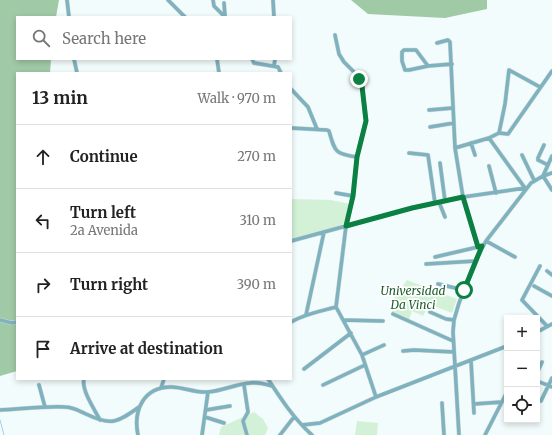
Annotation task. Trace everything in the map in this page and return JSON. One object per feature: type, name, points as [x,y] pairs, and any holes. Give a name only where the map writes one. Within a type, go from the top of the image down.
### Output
[{"type":"street","points":[[67,0],[70,16]]},
{"type":"street","points":[[168,0],[184,16]]},
{"type":"street","points":[[214,0],[214,6],[224,16]]},
{"type":"street","points":[[273,0],[274,16]]},
{"type":"street","points":[[224,3],[225,16]]},
{"type":"street","points":[[335,35],[339,54],[344,62],[355,73],[362,86],[366,121],[357,157],[353,196],[346,226],[336,307],[362,354],[376,397]]},
{"type":"street","points":[[437,43],[448,40],[450,42],[455,148],[463,197],[480,247]]},
{"type":"street","points":[[428,66],[416,50],[404,50],[402,52],[402,61],[406,71],[428,66],[452,64]]},
{"type":"street","points":[[74,60],[77,72]]},
{"type":"street","points":[[217,60],[219,72]]},
{"type":"street","points":[[252,60],[254,63],[280,68],[281,72]]},
{"type":"street","points":[[274,66],[275,60]]},
{"type":"street","points":[[499,133],[505,104],[509,70],[540,87]]},
{"type":"street","points":[[455,148],[489,138],[499,133],[508,134],[552,71]]},
{"type":"street","points":[[292,90],[308,107],[316,129]]},
{"type":"street","points":[[429,110],[453,108]]},
{"type":"street","points":[[430,127],[454,124]]},
{"type":"street","points":[[292,128],[329,131],[333,146],[338,152],[343,155],[357,157]]},
{"type":"street","points":[[489,138],[525,188]]},
{"type":"street","points":[[471,143],[475,155]]},
{"type":"street","points":[[544,145],[538,160],[548,165]]},
{"type":"street","points":[[409,153],[428,155],[437,202],[445,217]]},
{"type":"street","points":[[522,155],[534,180]]},
{"type":"street","points":[[543,176],[552,156]]},
{"type":"street","points":[[440,162],[445,201]]},
{"type":"street","points":[[489,166],[496,193]]},
{"type":"street","points":[[459,435],[453,340],[454,320],[464,290],[480,247],[525,188],[534,180],[552,173]]},
{"type":"street","points":[[543,176],[552,190]]},
{"type":"street","points":[[292,241],[437,202],[525,188]]},
{"type":"street","points":[[336,193],[353,196]]},
{"type":"street","points":[[306,315],[324,232]]},
{"type":"street","points":[[486,241],[515,258]]},
{"type":"street","points":[[435,257],[480,247]]},
{"type":"street","points":[[426,264],[476,261]]},
{"type":"street","points":[[540,266],[522,300],[550,325],[540,330]]},
{"type":"street","points":[[546,271],[552,275]]},
{"type":"street","points":[[438,284],[464,290]]},
{"type":"street","points":[[534,286],[552,296]]},
{"type":"street","points":[[292,321],[306,315],[336,307]]},
{"type":"street","points":[[430,312],[446,319],[454,320]]},
{"type":"street","points":[[393,314],[453,340]]},
{"type":"street","points":[[0,320],[12,323],[16,322]]},
{"type":"street","points":[[343,320],[383,321]]},
{"type":"street","points":[[304,369],[350,333]]},
{"type":"street","points":[[362,354],[384,345]]},
{"type":"street","points":[[302,425],[320,423],[376,397],[504,347]]},
{"type":"street","points":[[403,351],[414,350],[454,352]]},
{"type":"street","points":[[471,361],[474,413]]},
{"type":"street","points":[[540,366],[542,362]]},
{"type":"street","points":[[323,385],[365,365]]},
{"type":"street","points":[[541,401],[550,386],[552,378]]},
{"type":"street","points":[[84,380],[89,401],[101,421]]},
{"type":"street","points":[[161,388],[164,380]]},
{"type":"street","points":[[269,380],[294,417],[312,435]]},
{"type":"street","points":[[540,382],[550,386]]},
{"type":"street","points":[[0,410],[70,407],[101,421],[108,422],[118,420],[130,414],[139,407],[146,397],[154,390],[161,388],[176,388],[208,392],[250,383],[272,386]]},
{"type":"street","points":[[244,384],[248,412],[243,421],[247,435]]},
{"type":"street","points":[[39,385],[45,407]]},
{"type":"street","points":[[202,435],[208,392]]},
{"type":"street","points":[[486,435],[504,398]]},
{"type":"street","points":[[474,404],[502,402]]},
{"type":"street","points":[[442,403],[444,435]]},
{"type":"street","points":[[206,410],[230,406]]},
{"type":"street","points":[[138,435],[136,425],[139,407]]},
{"type":"street","points":[[205,417],[224,423]]},
{"type":"street","points":[[280,435],[294,417]]},
{"type":"green space","points":[[0,0],[59,0],[56,16],[16,16],[16,60],[51,60],[50,72],[16,72],[16,371],[0,376]]},
{"type":"green space","points":[[351,0],[487,0],[487,9],[445,18],[368,14]]},
{"type":"green space","points":[[292,199],[331,200],[350,204],[344,226],[292,240]]},
{"type":"green space","name":"Universidad Da Vinci","points":[[407,280],[457,299],[452,313],[429,304],[423,316],[412,311],[409,320],[392,312],[392,302]]},
{"type":"green space","points":[[254,412],[263,419],[268,428],[265,435],[219,435],[221,427]]},
{"type":"green space","points":[[357,421],[378,423],[377,435],[355,435]]},
{"type":"waterway","points":[[0,420],[4,435]]},
{"type":"route","points":[[359,79],[365,100],[366,121],[357,157],[353,196],[346,226],[412,208],[463,197],[478,247],[482,246],[464,290]]}]
